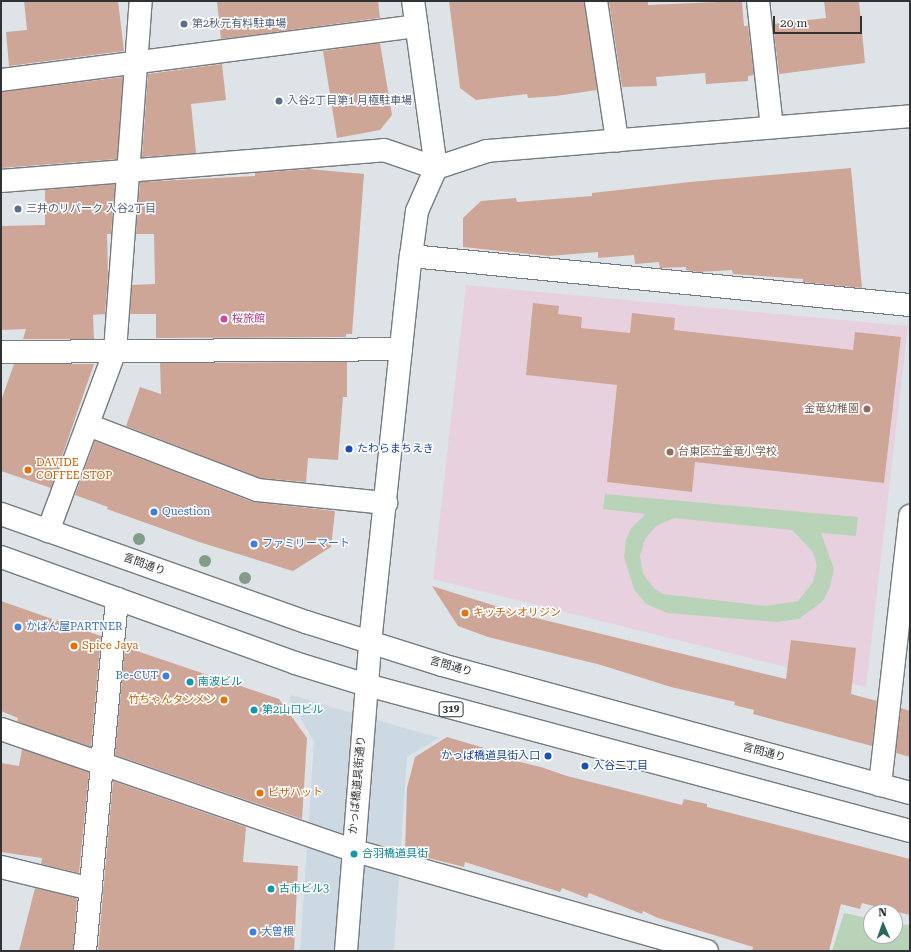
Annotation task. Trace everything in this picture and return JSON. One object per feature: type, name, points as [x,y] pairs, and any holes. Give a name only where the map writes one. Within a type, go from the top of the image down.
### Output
[{"type":"street","points":[[48,531],[115,351],[141,1]]},
{"type":"street","points":[[413,1],[436,168]]},
{"type":"street","points":[[596,1],[617,140]]},
{"type":"street","points":[[758,1],[772,127]]},
{"type":"street","points":[[1,80],[416,26]]},
{"type":"street","points":[[1,181],[128,172],[384,150],[436,168],[488,151],[910,116]]},
{"type":"street","name":"かっぱ橋道具街通り","points":[[346,951],[352,850],[370,643],[386,503],[410,256],[417,211],[436,168]]},
{"type":"street","points":[[410,256],[910,304]]},
{"type":"street","points":[[3,358],[115,351],[401,349]]},
{"type":"street","points":[[88,425],[257,490],[386,503]]},
{"type":"street","name":"言問通り","points":[[1,514],[370,643],[442,665],[910,793]]},
{"type":"street","points":[[880,785],[901,674],[910,516]]},
{"type":"street","name":"319","points":[[1,557],[295,663],[367,686],[910,831]]},
{"type":"street","points":[[85,951],[117,598]]},
{"type":"street","points":[[1,729],[352,850],[707,951]]},
{"type":"street","points":[[1,867],[91,889]]},
{"type":"shaded area","name":"台東区立金竜小学校","points":[[466,285],[908,326],[866,687],[433,579]]},
{"type":"shaded area","name":"合羽橋道具街","points":[[291,695],[439,738],[407,757],[394,951],[300,951],[314,742],[290,700]]},
{"type":"green space","points":[[605,494],[858,517],[856,536],[821,533],[834,569],[830,587],[823,601],[799,619],[777,622],[667,613],[646,604],[634,589],[624,557],[626,540],[631,528],[646,514],[603,509]],"holes":[[[674,518],[792,530],[813,552],[817,566],[813,582],[798,601],[766,606],[663,594],[654,588],[643,574],[640,556],[645,539],[656,526]]]},
{"type":"green space","points":[[844,913],[863,917],[863,944],[903,944],[903,925],[910,925],[910,951],[832,951]]},
{"type":"building","points":[[24,1],[118,1],[124,51],[9,66],[6,32],[27,30]]},
{"type":"building","points":[[217,1],[378,1],[380,18],[221,39]]},
{"type":"building","points":[[449,1],[584,1],[597,90],[556,96],[528,98],[527,94],[476,100],[460,88]]},
{"type":"building","points":[[648,1],[648,5],[742,1],[744,26],[748,26],[754,75],[748,76],[748,81],[706,84],[705,73],[656,77],[657,86],[622,87],[609,2]]},
{"type":"building","points":[[824,1],[859,1],[865,63],[779,74],[773,24],[826,18]]},
{"type":"building","points":[[380,43],[392,115],[380,130],[337,138],[323,51]]},
{"type":"building","points":[[222,64],[226,100],[191,104],[196,153],[142,157],[148,74]]},
{"type":"building","points":[[123,77],[117,159],[1,168],[1,92]]},
{"type":"building","points":[[851,168],[862,288],[803,282],[803,279],[733,274],[732,270],[698,272],[686,270],[686,267],[660,268],[659,262],[635,264],[634,255],[598,258],[598,252],[549,256],[463,247],[463,218],[481,201],[516,198],[517,202],[592,196],[592,193],[690,182]]},
{"type":"building","points":[[309,169],[364,174],[352,334],[346,334],[346,337],[156,338],[156,314],[130,314],[132,285],[155,284],[154,234],[136,234],[140,182],[255,176],[255,173]]},
{"type":"building","points":[[115,184],[111,234],[107,234],[108,276],[105,314],[93,315],[94,339],[23,339],[26,329],[1,330],[1,226],[45,225],[45,190]]},
{"type":"building","points":[[533,303],[559,306],[558,314],[582,317],[581,328],[630,333],[632,313],[675,318],[674,330],[853,350],[855,332],[901,337],[884,483],[695,462],[692,492],[607,482],[617,385],[526,375]]},
{"type":"building","points":[[347,362],[347,397],[343,397],[338,460],[308,458],[306,482],[260,478],[126,426],[140,387],[161,394],[160,363]]},
{"type":"building","points":[[14,364],[94,364],[51,488],[1,471],[1,401]]},
{"type":"building","points":[[95,441],[253,502],[335,511],[331,547],[293,571],[199,542],[107,509],[108,507],[75,495]]},
{"type":"building","points":[[432,586],[528,616],[786,679],[791,640],[856,648],[851,694],[877,701],[872,746],[753,714],[754,710],[734,705],[735,702],[671,687],[601,665],[488,637],[458,626]]},
{"type":"building","points":[[1,601],[101,636],[91,747],[26,725],[17,721],[18,718],[1,711]]},
{"type":"building","points":[[125,647],[279,699],[307,738],[302,819],[115,755]]},
{"type":"building","points":[[901,708],[910,711],[910,757],[896,753]]},
{"type":"building","points":[[447,737],[491,750],[490,755],[541,767],[567,776],[682,805],[684,799],[707,804],[707,807],[910,859],[910,915],[903,913],[903,904],[862,903],[860,909],[841,904],[829,951],[752,951],[753,947],[658,918],[643,911],[642,914],[589,893],[587,898],[562,888],[560,892],[465,862],[464,867],[405,852],[407,788],[415,757]]},
{"type":"building","points":[[22,749],[89,772],[79,873],[41,864],[42,858],[1,852],[1,763],[19,766]]},
{"type":"building","points":[[113,781],[246,827],[243,862],[298,866],[294,951],[98,951]]},
{"type":"building","points":[[35,888],[77,898],[73,951],[19,951]]},
{"type":"place","name":"第2秋元有料駐車場","points":[[184,24]]},
{"type":"place","name":"入谷2丁目第1 月極駐車場","points":[[279,101]]},
{"type":"place","name":"三井のリパーク 入谷2丁目","points":[[18,209]]},
{"type":"place","name":"桜旅館","points":[[224,319]]},
{"type":"place","name":"金竜幼稚園","points":[[867,409]]},
{"type":"place","name":"たわらまちえき","points":[[349,449]]},
{"type":"place","name":"台東区立金竜小学校","points":[[670,452]]},
{"type":"place","name":"DAVIDE COFFEE STOP","points":[[28,470]]},
{"type":"place","name":"Question","points":[[154,512]]},
{"type":"place","name":"ファミリーマート","points":[[254,544]]},
{"type":"place","name":"キッチンオリジン","points":[[465,613]]},
{"type":"place","name":"かばん屋PARTNER","points":[[18,627]]},
{"type":"place","name":"Spice Jaya","points":[[74,646]]},
{"type":"place","name":"Be-CUT","points":[[166,676]]},
{"type":"place","name":"南波ビル","points":[[190,682]]},
{"type":"place","name":"竹ちゃんタンメン","points":[[224,700]]},
{"type":"place","name":"第2山口ビル","points":[[254,710]]},
{"type":"place","name":"かっぱ橋道具街入口","points":[[548,756]]},
{"type":"place","name":"入谷二丁目","points":[[585,766]]},
{"type":"place","name":"ピザハット","points":[[260,793]]},
{"type":"place","name":"合羽橋道具街","points":[[354,854]]},
{"type":"place","name":"古市ビル3","points":[[271,889]]},
{"type":"place","name":"大曽根","points":[[253,932]]}]
